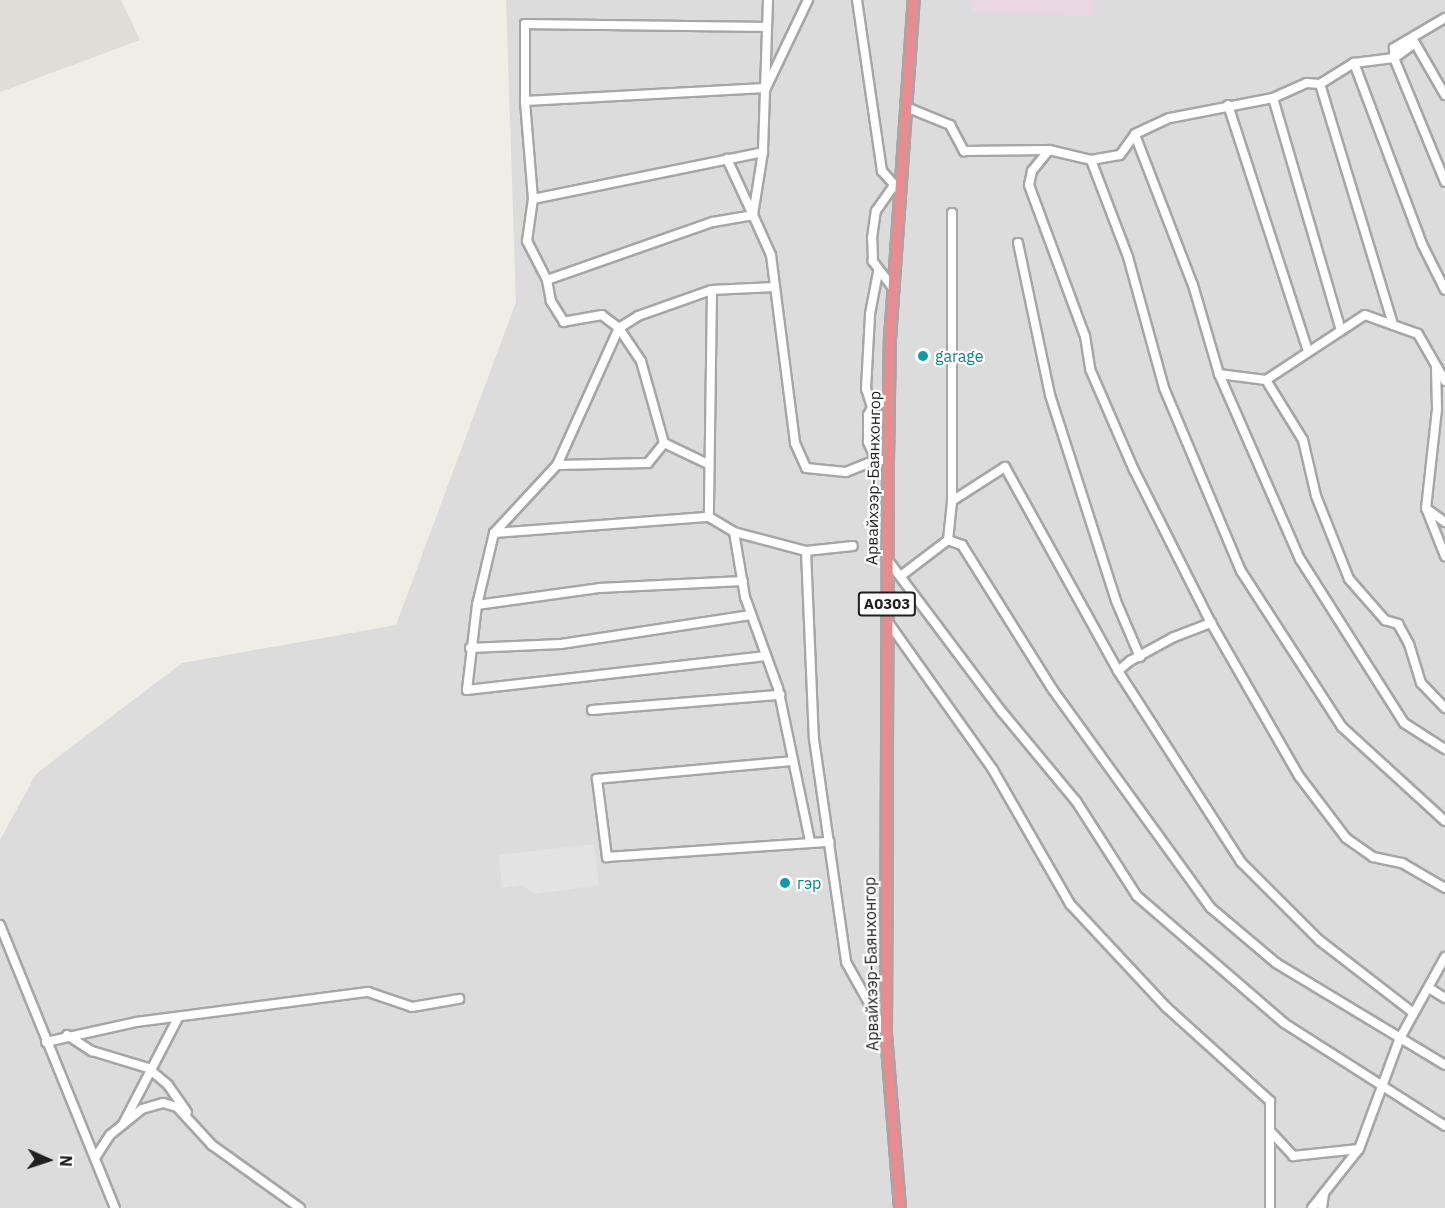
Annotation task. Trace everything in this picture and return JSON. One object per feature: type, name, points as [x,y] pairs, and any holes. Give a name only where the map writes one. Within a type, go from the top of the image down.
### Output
[{"type":"highway","name":"Арвайхээр-Баянхонгор","points":[[900,1208],[886,1033],[888,460],[897,188],[914,0]]},
{"type":"street","points":[[753,215],[763,152],[768,0]]},
{"type":"street","points":[[766,87],[808,0]]},
{"type":"street","points":[[857,0],[882,171],[897,188],[876,211],[873,261],[878,272],[893,288]]},
{"type":"street","points":[[1394,48],[1445,18]]},
{"type":"street","points":[[708,464],[664,443],[641,361],[619,328],[602,315],[564,322],[551,301],[548,280],[527,241],[533,199],[525,101],[525,24],[766,27]]},
{"type":"street","points":[[906,107],[950,124],[964,152],[1049,150],[1091,160],[1120,155],[1135,135],[1170,118],[1228,105],[1273,99],[1307,83],[1320,84],[1354,63],[1394,58],[1415,43]]},
{"type":"street","points":[[1394,48],[1415,43]]},
{"type":"street","points":[[1415,43],[1445,95]]},
{"type":"street","points":[[1394,48],[1394,58],[1445,182]]},
{"type":"street","points":[[1354,63],[1422,244],[1445,290]]},
{"type":"street","points":[[1320,84],[1393,325]]},
{"type":"street","points":[[525,101],[766,87]]},
{"type":"street","points":[[1273,99],[1341,330]]},
{"type":"street","points":[[1228,105],[1308,351]]},
{"type":"street","points":[[1135,135],[1193,285],[1219,374],[1300,559],[1404,723],[1445,749]]},
{"type":"street","points":[[1049,150],[1032,171],[1029,185],[1085,336],[1089,369],[1134,470],[1211,623],[1299,776],[1346,838],[1373,857],[1402,863],[1445,888]]},
{"type":"street","points":[[533,199],[763,152]]},
{"type":"street","points":[[727,159],[771,255],[795,443],[806,468],[846,472],[876,460],[888,460]]},
{"type":"street","points":[[1091,160],[1128,256],[1164,388],[1241,571],[1342,728],[1445,821]]},
{"type":"street","points":[[902,575],[948,540],[952,501],[952,213]]},
{"type":"street","points":[[548,280],[713,222],[753,215]]},
{"type":"street","points":[[1018,243],[1050,395],[1116,601],[1140,657]]},
{"type":"street","points":[[876,460],[868,442],[868,415],[872,406],[866,389],[870,314],[878,272]]},
{"type":"street","points":[[766,656],[467,690],[470,648],[477,605],[494,533],[557,465],[619,328],[638,316],[712,290],[774,287]]},
{"type":"street","points":[[709,517],[712,290]]},
{"type":"street","points":[[1219,374],[1266,380],[1365,315],[1418,334],[1445,381]]},
{"type":"street","points":[[1436,365],[1437,409],[1426,508],[1445,556]]},
{"type":"street","points":[[1266,380],[1303,440],[1316,496],[1348,579],[1385,620],[1398,624],[1409,644],[1421,683],[1444,706]]},
{"type":"street","points":[[872,406],[889,400]]},
{"type":"street","points":[[557,465],[648,463],[664,443]]},
{"type":"street","points":[[952,501],[1005,467],[1119,671],[1241,862],[1319,940],[1412,1012]]},
{"type":"street","points":[[1426,508],[1445,522]]},
{"type":"street","points":[[494,533],[709,517],[734,532],[806,551],[853,546]]},
{"type":"street","points":[[734,532],[751,615],[780,695],[810,841]]},
{"type":"street","points":[[948,540],[962,545],[1053,690],[1212,908],[1276,963],[1399,1040],[1445,1065]]},
{"type":"street","points":[[806,551],[814,739],[846,962],[886,1033]]},
{"type":"street","points":[[887,559],[902,575],[1002,712],[1076,801],[1137,896],[1284,1023],[1384,1084],[1445,1126]]},
{"type":"street","points":[[477,605],[599,588],[743,581]]},
{"type":"street","points":[[470,648],[561,644],[751,615]]},
{"type":"street","points":[[887,620],[993,770],[1070,903],[1166,1007],[1270,1101],[1270,1208]]},
{"type":"street","points":[[1119,671],[1174,637],[1211,623]]},
{"type":"street","points":[[592,710],[780,695]]},
{"type":"street","points":[[793,761],[597,779],[607,857],[810,841],[829,842]]},
{"type":"street","points":[[0,925],[115,1208]]},
{"type":"street","points":[[1312,1208],[1359,1149],[1399,1040],[1412,1012],[1429,988],[1445,957]]},
{"type":"street","points":[[1429,988],[1445,998]]},
{"type":"street","points":[[46,1042],[67,1035],[368,992],[412,1007],[459,999]]},
{"type":"street","points":[[120,1127],[178,1018]]},
{"type":"street","points":[[67,1035],[92,1052],[151,1070],[168,1085],[212,1145],[300,1208]]},
{"type":"street","points":[[95,1158],[103,1144],[120,1127],[153,1104],[177,1107],[189,1116]]},
{"type":"street","points":[[1271,1132],[1293,1156],[1359,1149]]},
{"type":"street","points":[[1322,1208],[1324,1192]]},
{"type":"shaded area","points":[[0,0],[121,0],[140,40],[0,92]]},
{"type":"shaded area","points":[[506,0],[1445,0],[1445,1208],[0,1208],[0,840],[36,774],[182,663],[396,625],[516,302]]},
{"type":"shaded area","points":[[971,0],[1093,0],[1092,16],[973,12]]},
{"type":"shaded area","points":[[594,844],[599,885],[535,894],[521,885],[502,888],[499,855]]},
{"type":"place","name":"garage","points":[[923,356]]},
{"type":"place","name":"гэр","points":[[785,883]]}]
